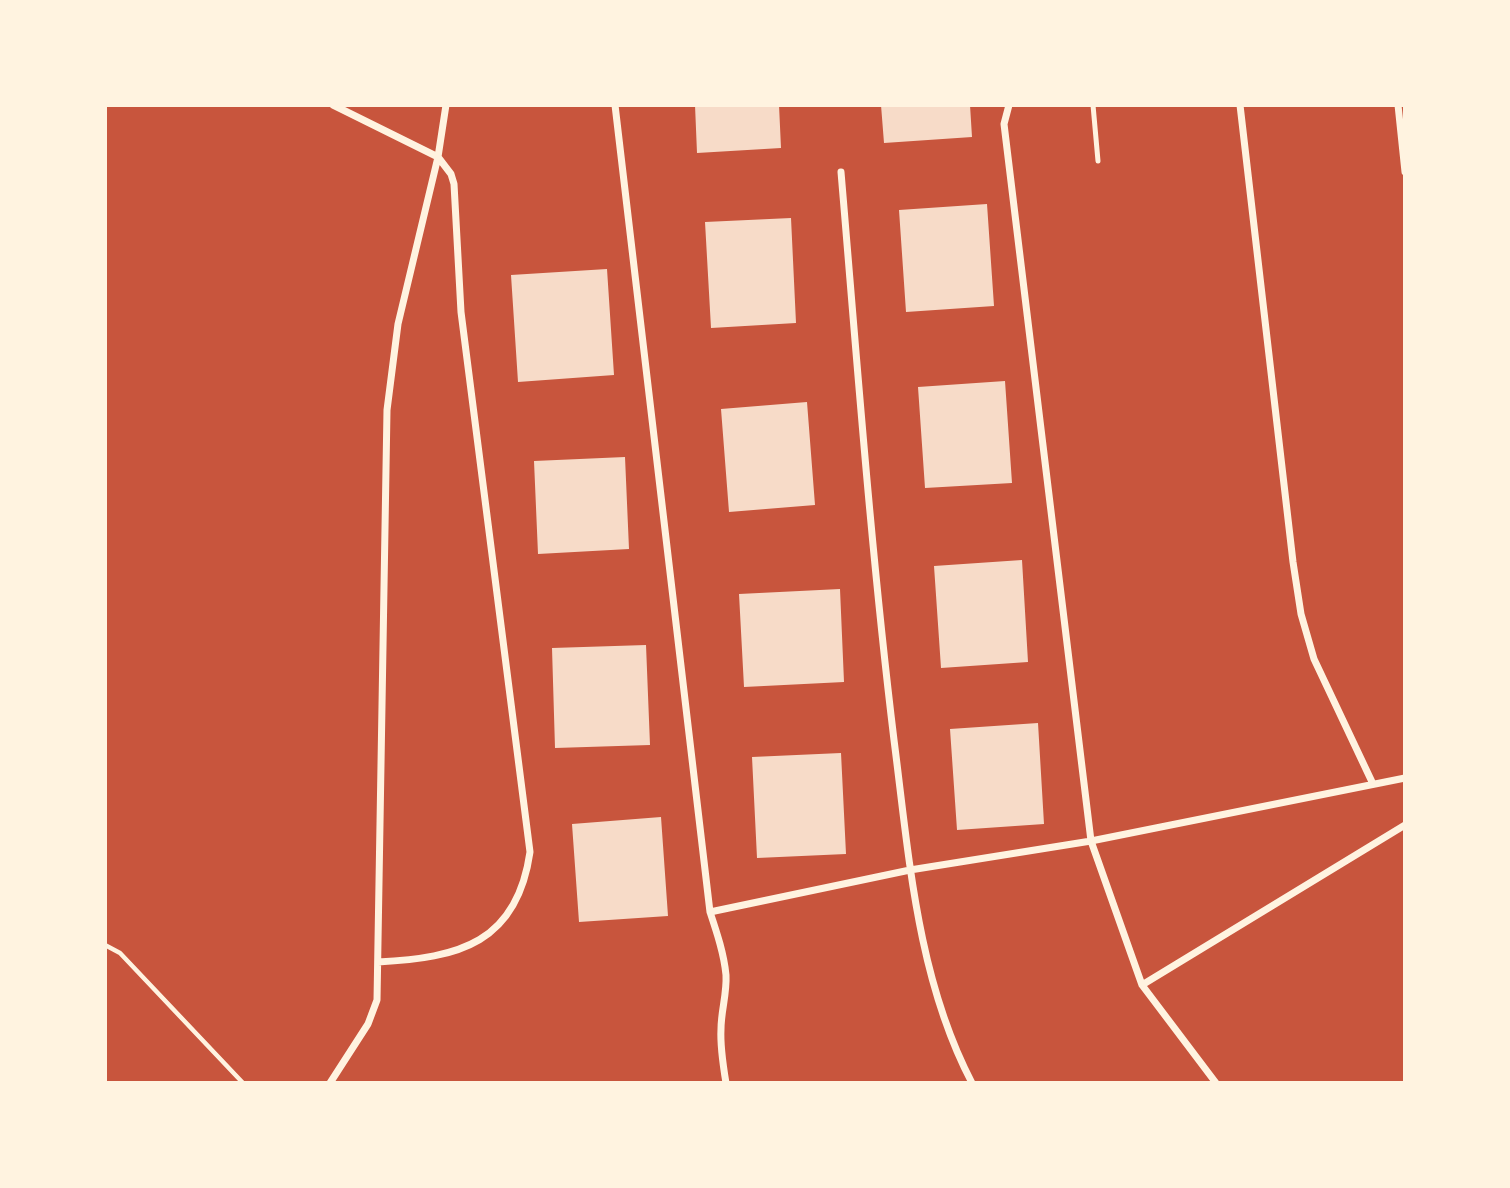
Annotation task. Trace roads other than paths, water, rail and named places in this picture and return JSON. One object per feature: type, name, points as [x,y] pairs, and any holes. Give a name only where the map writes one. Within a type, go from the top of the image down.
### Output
[{"type":"street","points":[[333,105],[438,157],[451,174],[454,184],[461,312],[530,852],[524,883],[518,897],[489,933],[463,949],[438,957],[378,962]]},
{"type":"street","points":[[330,1083],[368,1024],[377,1000],[387,410],[398,324],[438,157],[446,105]]},
{"type":"street","points":[[615,105],[710,912],[726,973],[726,996],[721,1027],[721,1054],[726,1083]]},
{"type":"street","points":[[1009,105],[1004,124],[1091,841],[1142,985],[1216,1083]]},
{"type":"street","points":[[1240,105],[1301,614],[1314,659],[1373,784]]},
{"type":"street","points":[[1398,105],[1405,172]]},
{"type":"street","points":[[841,172],[880,623],[910,870],[939,1008],[954,1048],[972,1083]]},
{"type":"street","points":[[710,912],[910,870],[1091,841],[1405,778]]},
{"type":"street","points":[[1142,985],[1405,825]]},
{"type":"lane","points":[[1093,105],[1098,161]]}]
